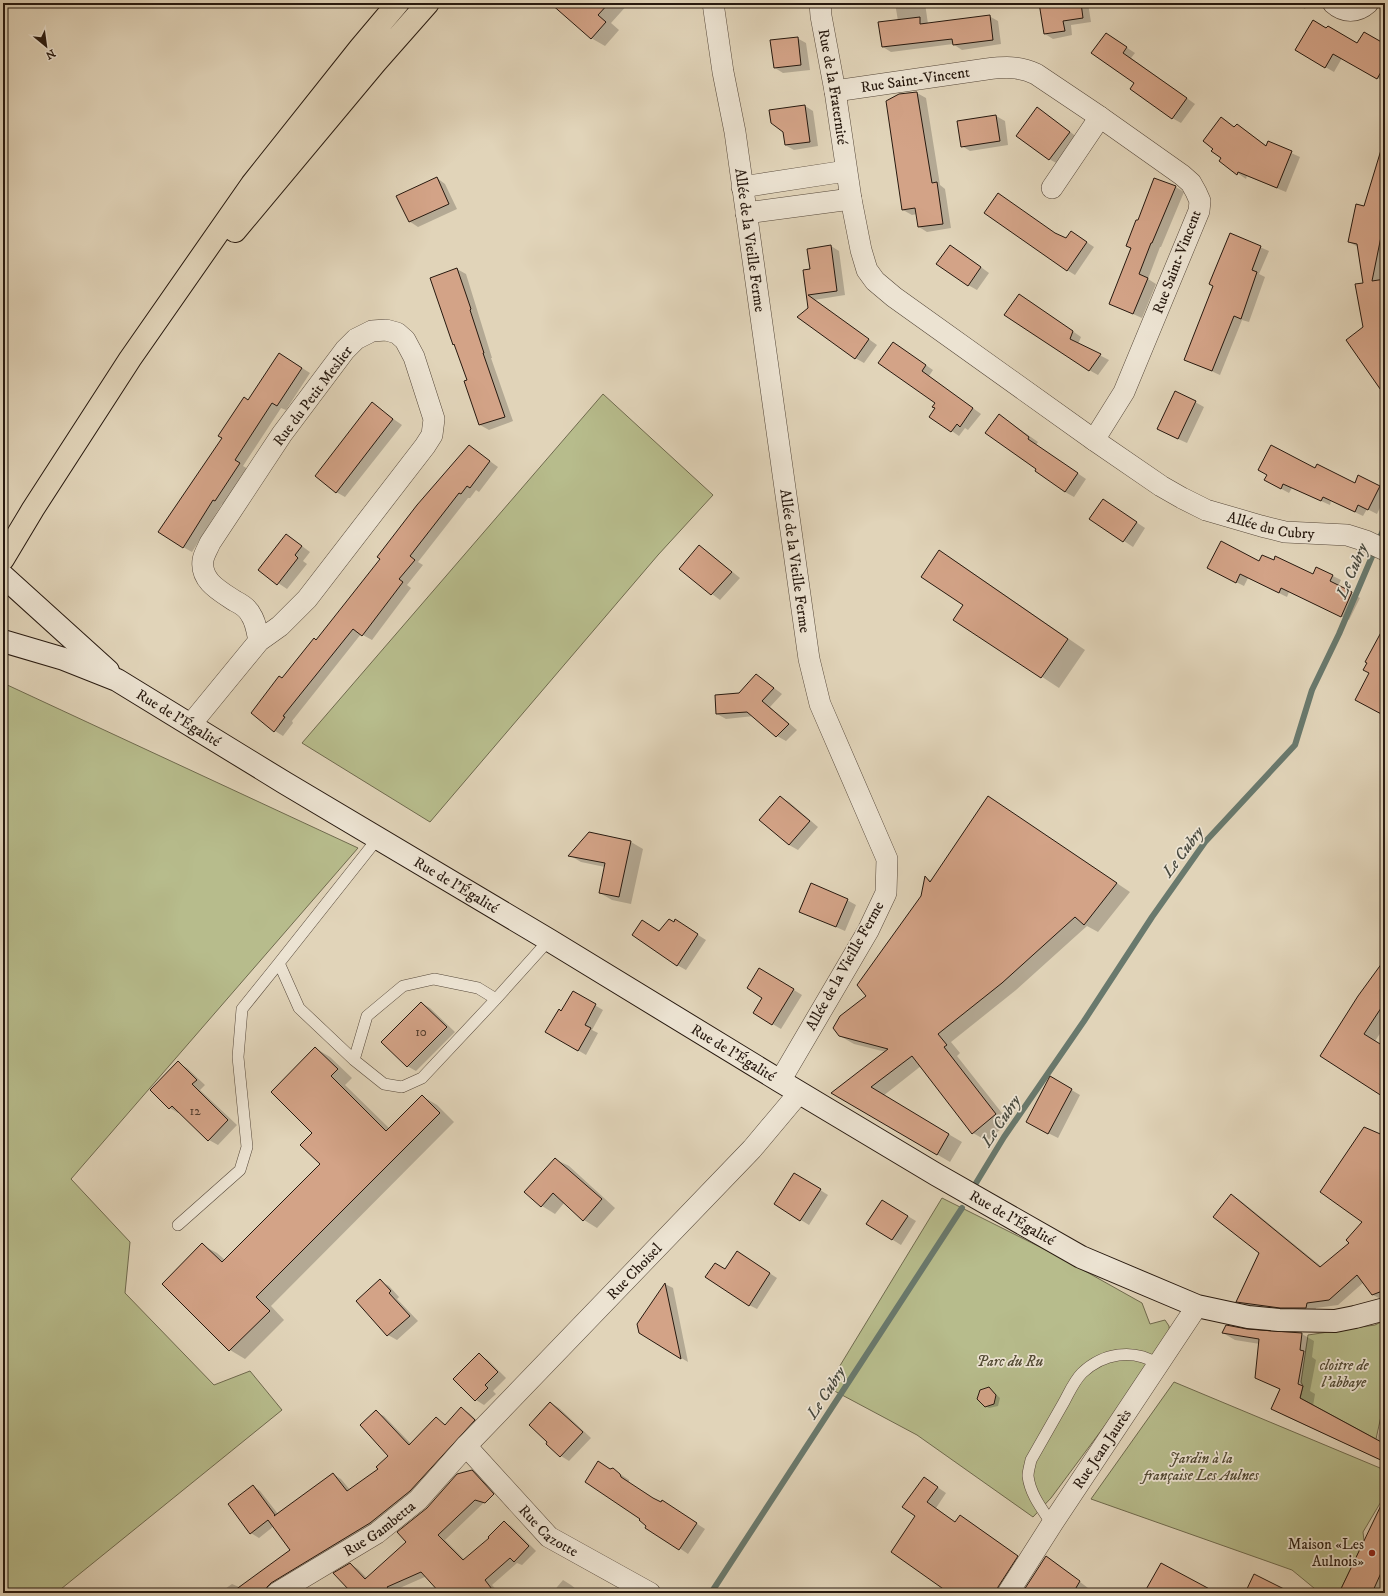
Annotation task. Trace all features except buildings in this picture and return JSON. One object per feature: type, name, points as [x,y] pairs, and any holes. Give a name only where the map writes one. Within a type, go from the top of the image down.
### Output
[{"type":"main road","points":[[3,559],[33,509],[130,359],[252,184],[360,48],[398,3]]},
{"type":"main road","points":[[130,359],[366,74],[428,3]]},
{"type":"street","name":"Allée de la Vieille Ferme","points":[[713,3],[723,72],[735,132],[809,659],[820,704],[887,859],[886,893],[868,931],[780,1081]]},
{"type":"street","name":"Rue de la Fraternité","points":[[820,3],[835,91],[846,171]]},
{"type":"street","points":[[1333,3],[1340,8],[1352,11],[1360,9],[1368,3]]},
{"type":"street","points":[[1378,3],[1385,7]]},
{"type":"street","name":"Rue Saint-Vincent","points":[[835,91],[1005,67],[1027,70],[1036,74],[1100,117],[1191,183],[1200,201],[1199,211],[1124,392],[1094,440]]},
{"type":"street","points":[[1052,188],[1100,117]]},
{"type":"street","points":[[742,187],[846,171],[864,261],[867,270],[875,280],[894,297],[1094,440]]},
{"type":"street","points":[[746,213],[851,199]]},
{"type":"street","name":"Rue du Petit Meslier","points":[[191,724],[259,641],[280,626],[307,599],[432,435],[434,419],[414,357],[405,340],[397,333],[386,330],[372,331],[356,339],[345,350],[282,434],[210,543],[203,559],[203,569],[207,580],[216,589],[243,605],[251,614],[256,625],[259,641]]},
{"type":"street","name":"Allée du Cubry","points":[[1094,440],[1161,486],[1182,498],[1220,514],[1285,532],[1347,535],[1366,541],[1385,550]]},
{"type":"street","name":"Rue de l'Égalité","points":[[3,576],[118,680]]},
{"type":"street","name":"Rue de l'Égalité","points":[[3,641],[64,659],[118,680],[285,783],[549,940],[799,1093],[937,1175],[1081,1257],[1197,1306],[1248,1317],[1280,1320],[1334,1321],[1385,1309]]},
{"type":"street","name":"Rue Choisel","points":[[466,1446],[752,1149],[799,1093]]},
{"type":"street","name":"Rue Jean Jaurès","points":[[1008,1593],[1052,1524],[1197,1306]]},
{"type":"street","name":"Rue Gambetta","points":[[277,1593],[377,1533],[418,1500],[466,1446]]},
{"type":"street","name":"Rue Cazotte","points":[[466,1446],[549,1537],[650,1593]]},
{"type":"lane","points":[[178,1225],[240,1170],[246,1147],[238,1057],[242,1009],[378,838]]},
{"type":"lane","points":[[279,963],[299,1008],[354,1060],[384,1084],[402,1087],[422,1078],[549,940]]},
{"type":"lane","points":[[354,1060],[366,1016],[403,986],[434,979],[478,988],[496,999]]},
{"type":"lane","points":[[1052,1524],[1040,1507],[1032,1490],[1028,1475],[1031,1460],[1081,1374],[1095,1363],[1113,1356],[1127,1354],[1158,1364]]},
{"type":"green space","points":[[603,394],[713,495],[658,555],[430,822],[302,743]]},
{"type":"green space","points":[[3,683],[358,848],[71,1179],[130,1242],[125,1293],[214,1385],[250,1371],[282,1410],[56,1593],[3,1593]]},
{"type":"green space","name":"Parc du Ru","points":[[942,1198],[1060,1257],[1142,1303],[1150,1324],[1165,1320],[1169,1326],[1170,1338],[1051,1498],[1033,1517],[917,1435],[827,1387]]},
{"type":"green space","name":"cloitre de l'abbaye","points":[[1385,1320],[1385,1398],[1376,1439],[1300,1398],[1303,1386],[1301,1382],[1308,1335],[1375,1325]]},
{"type":"green space","name":"Jardin à la française Les Aulnes","points":[[1174,1382],[1380,1468],[1385,1480],[1385,1495],[1363,1532],[1364,1541],[1339,1593],[1320,1593],[1292,1570],[1091,1499]]},
{"type":"waterway","name":"Le Cubry","points":[[976,1183],[1004,1137],[1084,1021],[1152,917],[1205,842],[1295,745],[1312,690],[1339,634],[1385,526]]},
{"type":"waterway","name":"Le Cubry","points":[[711,1593],[962,1208]]},
{"type":"place","name":"Maison «Les Aulnois»","points":[[1372,1553]]}]
